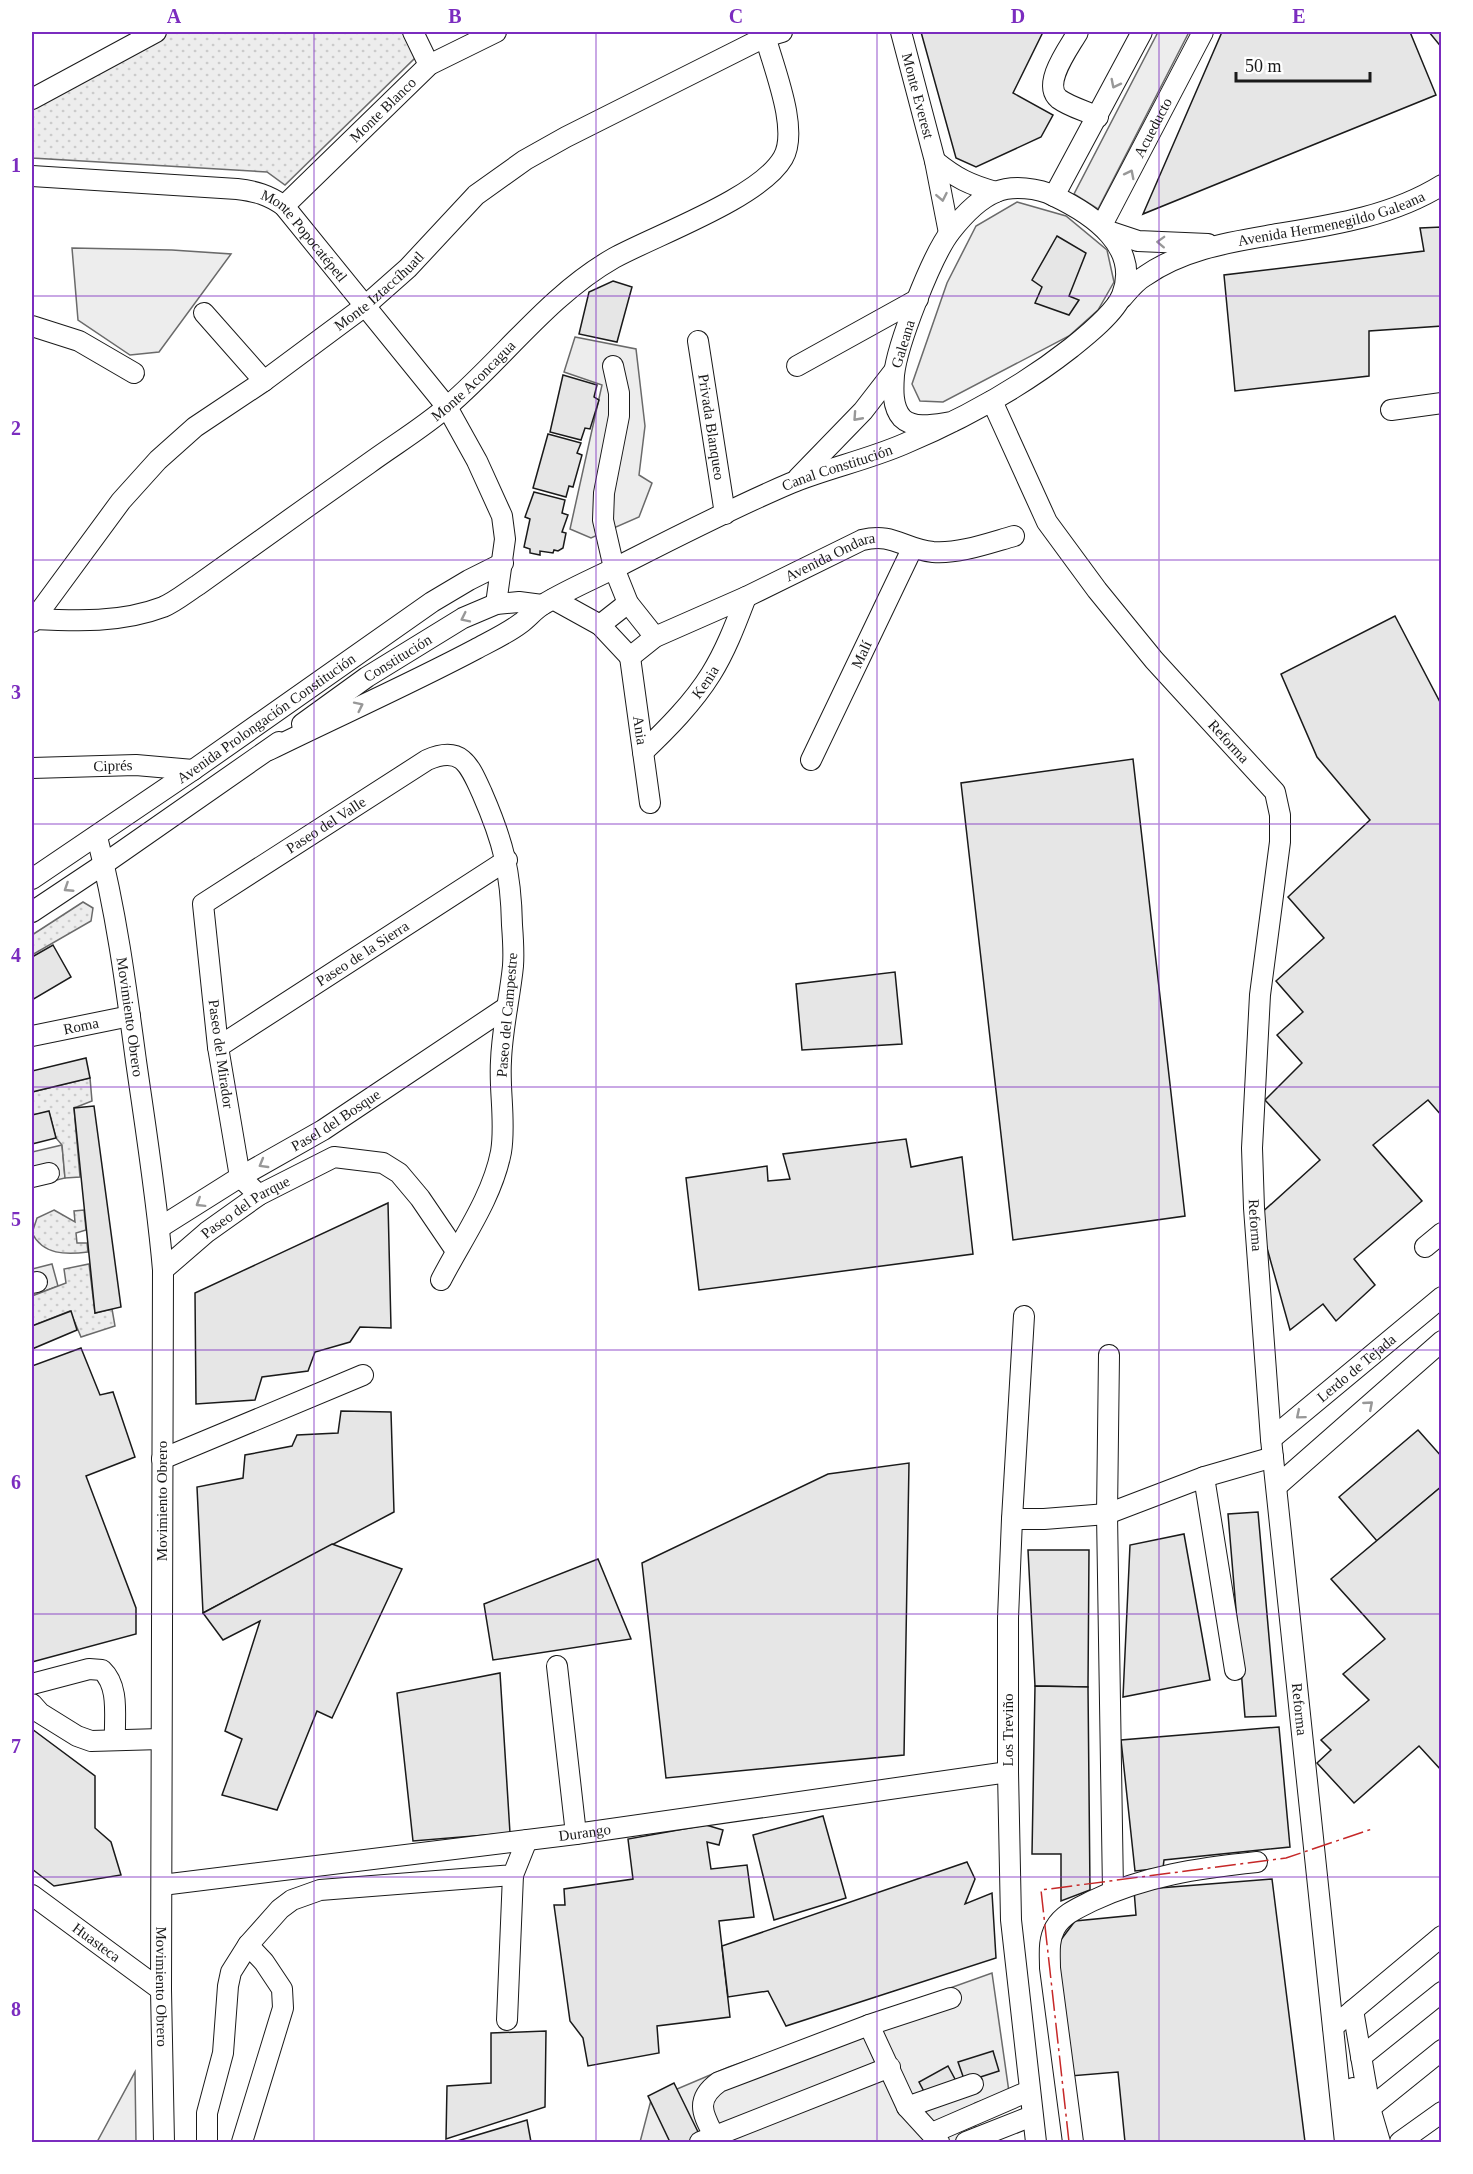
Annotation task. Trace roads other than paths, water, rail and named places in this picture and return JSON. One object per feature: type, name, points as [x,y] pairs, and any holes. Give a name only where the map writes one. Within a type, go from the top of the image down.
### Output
[{"type":"street","points":[[32,99],[156,32]]},
{"type":"street","points":[[413,32],[429,65]]},
{"type":"street","name":"Monte Blanco","points":[[284,206],[429,65],[496,32]]},
{"type":"street","name":"Monte Everest","points":[[901,32],[935,161],[949,233]]},
{"type":"street","points":[[1078,32],[1052,80],[1052,90],[1059,99],[1098,117]]},
{"type":"street","points":[[1054,196],[1142,32]]},
{"type":"street","name":"Acueducto","points":[[1105,228],[1203,32]]},
{"type":"street","name":"Monte Iztaccíhuatl","points":[[32,620],[121,501],[158,460],[195,427],[264,381],[365,306],[408,268],[476,195],[525,160],[566,137],[770,33]]},
{"type":"street","name":"Monte Aconcagua","points":[[32,620],[110,620],[164,606],[198,585],[447,407],[579,281],[613,259],[730,201],[757,184],[777,167],[784,157],[789,142],[789,124],[770,33]]},
{"type":"street","points":[[935,161],[954,177],[970,185],[996,192],[1012,189],[1038,190],[1054,196],[1105,228],[1138,241],[1217,245]]},
{"type":"street","name":"Monte Popocatépetl","points":[[32,176],[246,190],[271,197],[284,206],[447,407],[477,460],[502,516],[505,539],[496,604]]},
{"type":"street","name":"Avenida Hermenegildo Galeana","points":[[1217,245],[1364,217],[1399,207],[1442,184]]},
{"type":"street","name":"Galeana","points":[[996,192],[971,210],[949,233],[910,318],[894,371],[893,396],[902,418],[911,424],[952,422],[992,401],[1048,366],[1094,330],[1143,277],[1168,262],[1217,245]]},
{"type":"street","points":[[1105,228],[1125,261],[1126,276],[1122,298]]},
{"type":"street","points":[[797,366],[918,299]]},
{"type":"street","points":[[204,314],[264,381]]},
{"type":"street","points":[[32,326],[80,340],[134,373]]},
{"type":"street","name":"Privada Blanqueo","points":[[698,341],[725,514]]},
{"type":"street","points":[[613,366],[619,393],[619,416],[604,493],[603,520],[615,568],[628,603],[655,638]]},
{"type":"street","name":"Canal Constitución","points":[[794,482],[863,411],[894,371]]},
{"type":"street","name":"Reforma","points":[[992,401],[1047,522],[1097,590],[1154,660],[1275,792],[1280,815],[1280,842],[1260,995],[1252,1148],[1254,1208],[1272,1448],[1342,2019],[1345,2142]]},
{"type":"street","points":[[1391,410],[1442,403]]},
{"type":"street","name":"Canal Constitución","points":[[794,482],[903,445],[952,422]]},
{"type":"street","name":"Constitución","points":[[268,750],[475,650],[521,624],[547,602],[794,482]]},
{"type":"street","name":"Avenida Ondara","points":[[630,657],[655,638],[746,597],[861,540],[877,536],[891,538],[912,549],[934,552],[1014,536]]},
{"type":"street","name":"Malí","points":[[811,760],[912,549]]},
{"type":"street","name":"Avenida Prolongación Constitución","points":[[32,879],[97,837],[432,603],[469,580],[503,563]]},
{"type":"street","name":"Kenia","points":[[643,752],[662,734],[711,675],[728,642],[746,597]]},
{"type":"street","points":[[547,602],[600,625],[630,657]]},
{"type":"street","name":"Constitución","points":[[32,912],[268,750],[367,677],[463,618],[496,604],[547,602]]},
{"type":"street","points":[[600,625],[628,603]]},
{"type":"street","name":"Ania","points":[[630,657],[650,803]]},
{"type":"street","name":"Paseo del Campestre","points":[[441,1280],[480,1209],[496,1171],[501,1150],[501,1060],[513,964],[511,897],[507,860],[497,827],[471,769],[461,758],[452,753]]},
{"type":"street","name":"Paseo del Valle","points":[[203,904],[427,760],[437,755],[452,753]]},
{"type":"street","name":"Ciprés","points":[[32,768],[136,765],[193,770]]},
{"type":"street","name":"Movimiento Obrero","points":[[97,837],[104,864],[130,1016],[163,1270],[161,1990],[164,2142]]},
{"type":"street","name":"Paseo de la Sierra","points":[[218,1047],[507,860]]},
{"type":"street","name":"Paseo del Mirador","points":[[203,904],[218,1047],[240,1178]]},
{"type":"street","name":"Pasel del Bosque","points":[[159,1228],[322,1130],[507,1007]]},
{"type":"street","name":"Roma","points":[[32,1036],[130,1016]]},
{"type":"street","points":[[322,1130],[334,1156],[383,1163],[399,1173],[420,1198],[456,1251]]},
{"type":"street","name":"Paseo del Parque","points":[[163,1270],[207,1232],[259,1195],[334,1156]]},
{"type":"street","points":[[240,1178],[259,1195]]},
{"type":"street","points":[[1425,1247],[1442,1233]]},
{"type":"street","name":"Lerdo de Tejada","points":[[1272,1448],[1439,1303]]},
{"type":"street","name":"Los Treviño","points":[[1024,1316],[1008,1618],[1008,1772],[1011,1920],[1036,2142]]},
{"type":"street","points":[[1277,1486],[1442,1341]]},
{"type":"street","points":[[1109,1355],[1107,1514],[1113,1891]]},
{"type":"street","points":[[162,1459],[363,1375]]},
{"type":"street","points":[[1012,1519],[1107,1514],[1272,1448]]},
{"type":"street","points":[[1204,1477],[1235,1670]]},
{"type":"street","points":[[557,1666],[576,1834]]},
{"type":"street","points":[[32,1684],[89,1669],[102,1670],[111,1681],[114,1690],[115,1740]]},
{"type":"street","points":[[32,1704],[40,1713],[77,1736],[91,1741],[161,1738]]},
{"type":"street","name":"Durango","points":[[162,1885],[576,1834],[1008,1772]]},
{"type":"street","points":[[507,2020],[513,1875],[527,1840]]},
{"type":"street","points":[[1073,2142],[1050,1968],[1049,1941],[1056,1926],[1068,1913],[1113,1891],[1159,1876],[1205,1867],[1257,1862]]},
{"type":"street","points":[[207,2142],[207,2114],[223,2053],[231,1972],[248,1945],[280,1909],[292,1900],[320,1890],[513,1875]]},
{"type":"street","name":"Huasteca","points":[[32,1895],[161,1990]]},
{"type":"street","points":[[1342,2019],[1442,1936]]},
{"type":"street","points":[[242,2142],[283,2008],[282,1989],[264,1962],[248,1945]]},
{"type":"street","points":[[1361,2057],[1442,1992]]},
{"type":"street","points":[[890,2067],[711,2140],[702,2102],[705,2094],[718,2082],[869,2025],[951,1998]]},
{"type":"street","points":[[1342,2019],[1361,2057],[1370,2108],[1380,2142]]},
{"type":"street","points":[[1342,2019],[1362,2142]]},
{"type":"street","points":[[869,2025],[907,2107],[935,2138],[1029,2091]]},
{"type":"street","points":[[1370,2108],[1442,2050]]},
{"type":"street","points":[[907,2107],[973,2084]]},
{"type":"street","points":[[1400,2142],[1442,2112]]},
{"type":"street","points":[[966,2142],[1032,2116]]}]
